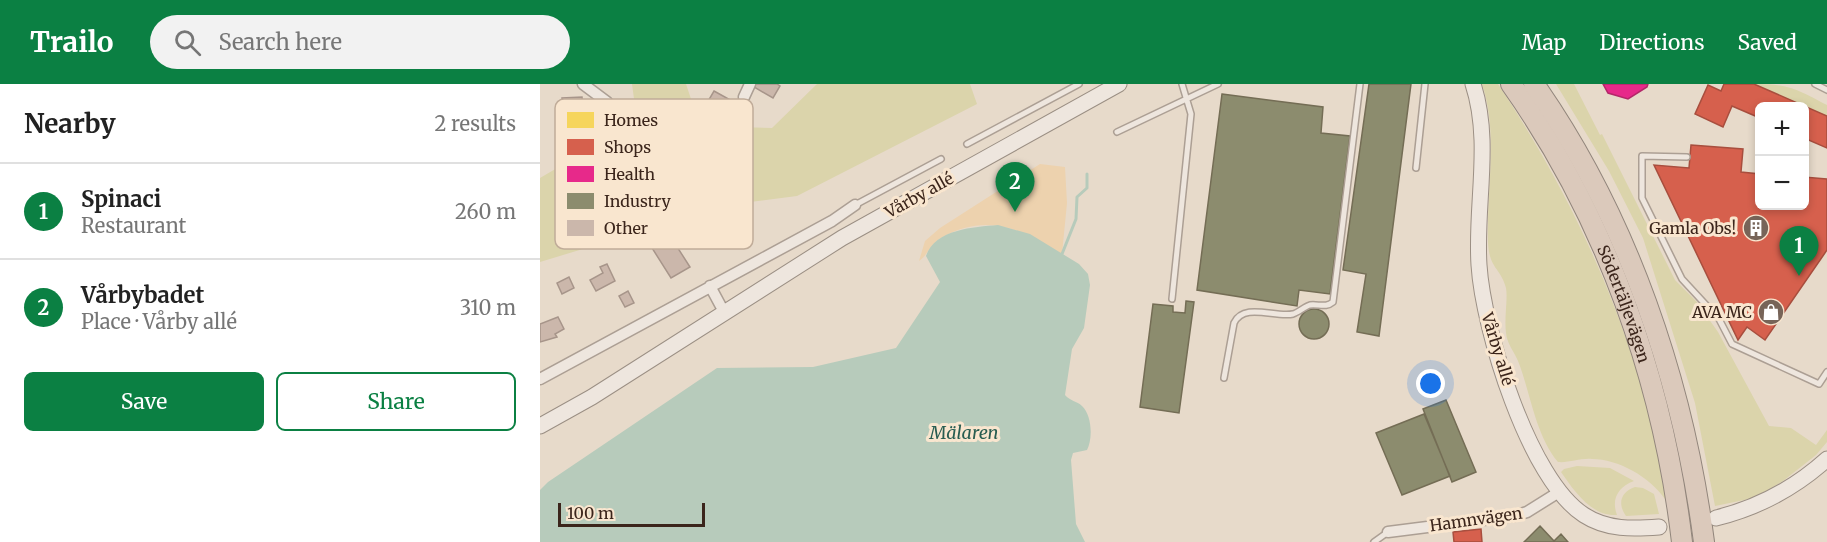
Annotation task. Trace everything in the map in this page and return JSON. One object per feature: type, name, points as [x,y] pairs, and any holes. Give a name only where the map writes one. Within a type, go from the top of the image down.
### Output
[{"type":"highway","name":"Södertäljevägen","points":[[1511,84],[1579,200],[1629,313],[1665,437],[1682,542]]},
{"type":"highway","name":"Södertäljevägen","points":[[1534,84],[1597,191],[1647,306],[1671,376],[1686,435],[1704,542]]},
{"type":"street","points":[[583,84],[603,99]]},
{"type":"street","points":[[744,97],[750,84]]},
{"type":"street","name":"Vårby allé","points":[[540,426],[592,397],[842,238],[1119,84]]},
{"type":"street","name":"Vårby allé","points":[[1473,84],[1481,131],[1478,247],[1485,305],[1491,335],[1521,418],[1540,461],[1559,492],[1578,511],[1597,522],[1620,528],[1659,527]]},
{"type":"street","points":[[540,379],[832,221],[855,206]]},
{"type":"street","points":[[710,286],[724,312]]},
{"type":"street","points":[[1716,518],[1748,508],[1778,494],[1805,477],[1827,459]]},
{"type":"street","name":"Hamnvägen","points":[[1388,532],[1514,516],[1527,512],[1559,492]]},
{"type":"lane","points":[[967,144],[1079,84]]},
{"type":"lane","points":[[1172,299],[1191,114],[1183,84]]},
{"type":"lane","points":[[1117,132],[1218,84]]},
{"type":"lane","points":[[1224,378],[1234,323],[1239,315],[1248,313],[1290,314],[1311,305],[1328,306],[1334,302],[1360,84]]},
{"type":"lane","points":[[1416,168],[1425,84]]},
{"type":"lane","points":[[1815,84],[1827,90]]},
{"type":"lane","points":[[1687,157],[1642,156],[1641,198],[1682,279],[1719,319],[1732,344],[1819,384],[1826,374]]},
{"type":"lane","points":[[855,206],[941,159]]},
{"type":"lane","points":[[1374,542],[1388,532]]},
{"type":"shaded area","points":[[632,84],[686,84],[691,99],[634,99]]},
{"type":"shaded area","points":[[817,84],[970,84],[977,104],[797,196],[753,202],[753,127],[772,128]]},
{"type":"shaded area","points":[[1482,84],[1498,84],[1549,167],[1592,253],[1628,343],[1642,389],[1664,476],[1665,499],[1651,483],[1633,471],[1612,462],[1588,459],[1558,462],[1544,439],[1523,374],[1509,344],[1506,327],[1506,288],[1489,251],[1491,142],[1487,103]]},
{"type":"shaded area","points":[[1556,84],[1574,84],[1600,135],[1602,134],[1675,280],[1696,301],[1718,332],[1769,426],[1791,428],[1816,445],[1827,430],[1827,442],[1816,455],[1783,481],[1754,498],[1715,506],[1695,403],[1643,238],[1609,171]]},
{"type":"shaded area","points":[[1754,84],[1785,86],[1800,91],[1827,105],[1827,116],[1809,108],[1809,102],[1795,102]]},
{"type":"shaded area","points":[[555,169],[555,249],[583,249],[540,262],[540,178]]},
{"type":"shaded area","points":[[1577,466],[1610,468],[1634,481],[1617,494],[1615,509],[1617,515],[1600,512],[1584,501],[1572,487],[1561,472]]},
{"type":"shaded area","points":[[1635,487],[1643,488],[1654,494],[1659,514],[1626,516],[1622,507],[1622,498],[1626,492]]},
{"type":"sand","points":[[1040,164],[1065,167],[1067,203],[1062,254],[1018,231],[989,225],[958,230],[941,238],[919,261],[925,241],[940,228]]},
{"type":"water","name":"Mälaren","points":[[998,225],[1030,234],[1079,264],[1088,274],[1090,285],[1084,328],[1072,349],[1065,395],[1085,410],[1090,427],[1087,450],[1073,453],[1071,460],[1076,524],[1085,542],[540,542],[540,490],[548,482],[717,368],[813,367],[896,348],[940,282],[926,256],[931,247],[938,240],[956,231]]},
{"type":"building: Shops","points":[[1724,84],[1754,84],[1795,102],[1755,102],[1755,116],[1732,106],[1723,127],[1695,114],[1708,85],[1721,91]]},
{"type":"building: Shops","points":[[1809,108],[1827,116],[1827,148],[1809,140]]},
{"type":"building: Shops","name":"Gamla Obs!","points":[[1691,145],[1743,149],[1741,172],[1755,173],[1755,210],[1809,210],[1809,177],[1827,179],[1827,250],[1765,340],[1747,327],[1738,340],[1654,165],[1689,168]]},
{"type":"building: Shops","points":[[1481,529],[1482,542],[1454,542],[1453,532]]},
{"type":"building: Health","points":[[1603,84],[1648,84],[1628,99],[1608,93]]},
{"type":"building: Industry","points":[[1369,84],[1411,84],[1379,336],[1357,332],[1366,274],[1343,270]]},
{"type":"building: Industry","points":[[1222,94],[1323,107],[1321,133],[1350,136],[1330,294],[1299,290],[1297,306],[1197,290]]},
{"type":"building: Industry","points":[[1186,301],[1194,302],[1179,413],[1140,407],[1153,304],[1173,306],[1173,312],[1185,313]]},
{"type":"building: Industry","points":[[1314,309],[1324,314],[1329,324],[1324,334],[1314,339],[1304,334],[1299,324],[1304,314]]},
{"type":"building: Industry","points":[[1446,400],[1476,472],[1452,482],[1423,409]]},
{"type":"building: Industry","points":[[1424,414],[1450,476],[1402,495],[1376,433]]},
{"type":"building: Industry","points":[[1540,526],[1554,541],[1561,534],[1568,542],[1524,542]]},
{"type":"building: Other","points":[[755,84],[780,86],[773,98],[754,87]]},
{"type":"building: Other","points":[[714,91],[729,99],[709,99]]},
{"type":"building: Other","points":[[582,97],[582,99],[562,99]]},
{"type":"building: Other","points":[[653,249],[678,249],[690,267],[671,278]]},
{"type":"building: Other","points":[[607,264],[615,281],[596,291],[590,280],[603,273],[600,267]]},
{"type":"building: Other","points":[[569,277],[574,288],[562,294],[557,283]]},
{"type":"building: Other","points":[[628,291],[634,303],[625,307],[619,296]]},
{"type":"building: Other","points":[[558,317],[564,329],[555,334],[557,337],[540,342],[540,324]]},
{"type":"waterway","points":[[1062,254],[1076,219],[1077,197],[1087,188],[1087,174]]},
{"type":"place","name":"Vårbybadet","points":[[1015,212]]},
{"type":"place","name":"Gamla Obs!","points":[[1756,228]]},
{"type":"place","name":"Spinaci","points":[[1799,276]]},
{"type":"place","name":"AVA MC","points":[[1771,312]]}]
